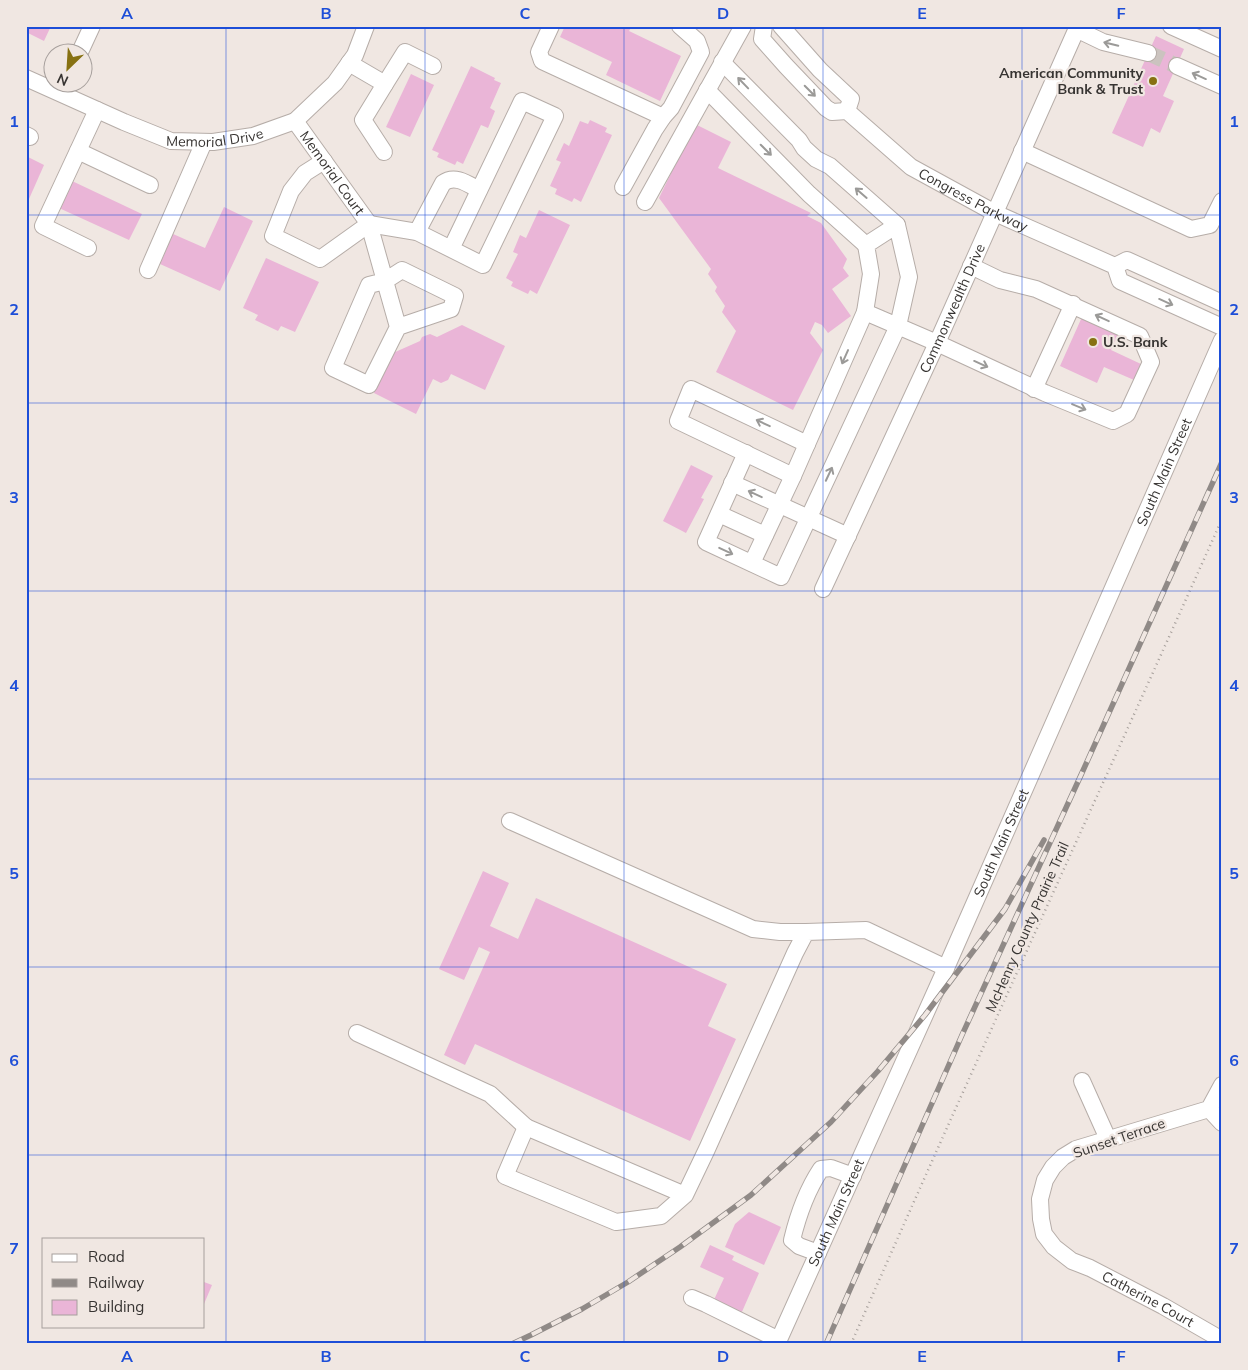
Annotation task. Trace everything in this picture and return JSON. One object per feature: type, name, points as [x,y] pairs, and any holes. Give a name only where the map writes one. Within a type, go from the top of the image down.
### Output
[{"type":"street","points":[[85,42],[92,26]]},
{"type":"street","name":"Memorial Drive","points":[[70,92],[97,110],[171,141],[213,142],[253,136],[295,121],[335,82],[355,55],[366,26]]},
{"type":"street","points":[[551,26],[538,52],[542,61],[663,116]]},
{"type":"street","points":[[623,187],[655,129],[663,116],[671,108],[701,52],[697,41],[680,26]]},
{"type":"street","points":[[645,202],[743,26]]},
{"type":"street","name":"Congress Parkway","points":[[764,26],[762,39],[832,112],[847,111],[911,167],[995,213],[1115,266],[1127,260],[1222,303]]},
{"type":"street","points":[[781,26],[820,70],[851,99],[847,111]]},
{"type":"street","points":[[1171,26],[1222,49]]},
{"type":"street","points":[[1077,28],[1103,42],[1148,53]]},
{"type":"street","name":"Commonwealth Drive","points":[[823,589],[937,343],[1077,28]]},
{"type":"street","points":[[384,152],[363,120],[405,52],[434,66]]},
{"type":"street","points":[[722,62],[799,140],[804,148],[816,159],[830,166],[898,226],[910,277],[898,326],[781,577],[706,542],[746,453]]},
{"type":"street","points":[[349,63],[385,84]]},
{"type":"street","points":[[1176,66],[1222,86]]},
{"type":"street","name":"Memorial Drive","points":[[26,78],[42,82]]},
{"type":"street","points":[[707,90],[810,194],[866,245],[871,274],[865,312],[793,476],[752,563]]},
{"type":"street","points":[[324,161],[305,173],[291,191],[273,236],[320,259],[369,224],[417,232],[451,249],[483,265],[555,116],[522,101],[451,249]]},
{"type":"street","points":[[88,248],[43,226],[97,110]]},
{"type":"street","name":"Memorial Court","points":[[295,121],[369,224],[398,327]]},
{"type":"street","points":[[148,270],[204,142]]},
{"type":"street","points":[[78,151],[150,185]]},
{"type":"street","points":[[1022,152],[1191,229],[1210,225],[1222,201]]},
{"type":"street","points":[[417,232],[444,183],[449,179],[455,179],[479,190]]},
{"type":"street","points":[[866,245],[898,226]]},
{"type":"street","points":[[865,312],[937,343],[1034,389],[1113,421],[1127,414],[1152,362],[1140,336],[1036,288],[1000,280],[971,266]]},
{"type":"street","points":[[1115,266],[1120,281],[1222,327]]},
{"type":"street","points":[[402,270],[455,296],[451,309],[398,327],[370,385],[333,368],[369,285],[385,280],[402,270]]},
{"type":"street","points":[[1034,389],[1073,304]]},
{"type":"street","name":"South Main Street","points":[[778,1342],[946,968],[1222,340]]},
{"type":"street","points":[[793,476],[678,422],[692,390],[807,444]]},
{"type":"street","points":[[732,483],[848,536]]},
{"type":"street","points":[[719,514],[765,535]]},
{"type":"street","points":[[510,821],[754,929],[780,932],[866,930],[946,968]]},
{"type":"street","points":[[526,1127],[505,1176],[616,1222],[661,1216],[685,1195],[794,953],[806,932]]},
{"type":"street","points":[[357,1033],[490,1094],[526,1127],[685,1195]]},
{"type":"street","points":[[1082,1080],[1108,1139]]},
{"type":"street","points":[[1222,1085],[1209,1108],[1222,1123]]},
{"type":"street","name":"Sunset Terrace","points":[[1072,1261],[1054,1247],[1044,1234],[1040,1218],[1040,1199],[1045,1180],[1053,1168],[1063,1157],[1076,1149],[1209,1108]]},
{"type":"street","points":[[818,1253],[799,1246],[792,1240],[812,1182],[822,1169],[830,1168],[853,1176]]},
{"type":"street","name":"Catherine Court","points":[[1072,1261],[1090,1268],[1163,1306],[1222,1340]]},
{"type":"street","points":[[692,1298],[778,1342]]},
{"type":"path","name":"McHenry County Prairie Trail","points":[[851,1344],[1222,518]]},
{"type":"building","points":[[26,26],[51,26],[44,41],[26,32]]},
{"type":"building","points":[[565,26],[632,26],[629,31],[681,56],[660,101],[606,75],[612,62],[560,37]]},
{"type":"building","name":"American Community Bank & Trust","points":[[1156,36],[1184,49],[1163,96],[1174,101],[1160,133],[1151,128],[1143,147],[1112,133]]},
{"type":"building","points":[[471,66],[501,83],[490,108],[495,111],[488,128],[481,125],[463,164],[457,161],[455,165],[437,157],[439,153],[432,150]]},
{"type":"building","points":[[411,74],[434,85],[410,137],[386,127]]},
{"type":"building","points":[[590,120],[607,128],[605,132],[612,135],[581,202],[574,198],[572,202],[555,194],[557,189],[550,186],[561,162],[556,160],[564,143],[569,146],[580,121],[588,124]]},
{"type":"building","points":[[695,124],[731,142],[718,168],[811,213],[807,216],[821,223],[847,259],[843,268],[849,276],[832,289],[851,316],[828,333],[822,325],[815,322],[810,333],[823,350],[793,410],[716,372],[736,331],[722,312],[725,306],[715,291],[717,287],[708,274],[711,269],[659,198]]},
{"type":"building","points":[[26,156],[44,165],[29,199],[26,198]]},
{"type":"building","points":[[72,181],[142,214],[129,240],[59,208]]},
{"type":"building","points":[[224,207],[253,221],[220,291],[160,264],[173,234],[205,248]]},
{"type":"building","points":[[539,210],[570,225],[537,294],[530,290],[528,294],[511,286],[513,282],[506,278],[518,254],[513,252],[520,235],[526,238]]},
{"type":"building","points":[[266,258],[319,282],[295,332],[281,326],[278,331],[255,320],[258,315],[243,308]]},
{"type":"building","name":"U.S. Bank","points":[[1082,317],[1119,333],[1111,350],[1141,364],[1134,380],[1104,367],[1097,383],[1060,366]]},
{"type":"building","points":[[462,325],[505,346],[485,390],[451,374],[448,380],[441,383],[433,379],[416,414],[374,393],[393,353],[420,341],[422,337],[430,334],[437,337]]},
{"type":"building","points":[[691,465],[713,476],[701,498],[704,499],[686,533],[663,521]]},
{"type":"building","points":[[483,871],[509,883],[490,926],[518,939],[536,898],[727,984],[708,1026],[736,1039],[690,1141],[475,1044],[465,1065],[444,1055],[490,952],[479,947],[464,980],[439,969]]},
{"type":"building","points":[[749,1212],[781,1227],[764,1265],[725,1247],[735,1224]]},
{"type":"building","points":[[710,1245],[734,1256],[732,1260],[759,1273],[741,1314],[713,1302],[724,1278],[700,1267]]},
{"type":"building","points":[[205,1282],[212,1285],[205,1302]]},
{"type":"tunnel","points":[[1148,53],[1177,66]]},
{"type":"railway","points":[[826,1344],[962,1035],[1222,462]]},
{"type":"railway","points":[[512,1344],[582,1309],[628,1282],[680,1247],[751,1195],[831,1122],[878,1071],[925,1015],[1005,909],[1044,840]]},
{"type":"place","name":"American Community Bank & Trust","points":[[1153,81]]},
{"type":"place","name":"U.S. Bank","points":[[1093,342]]}]
